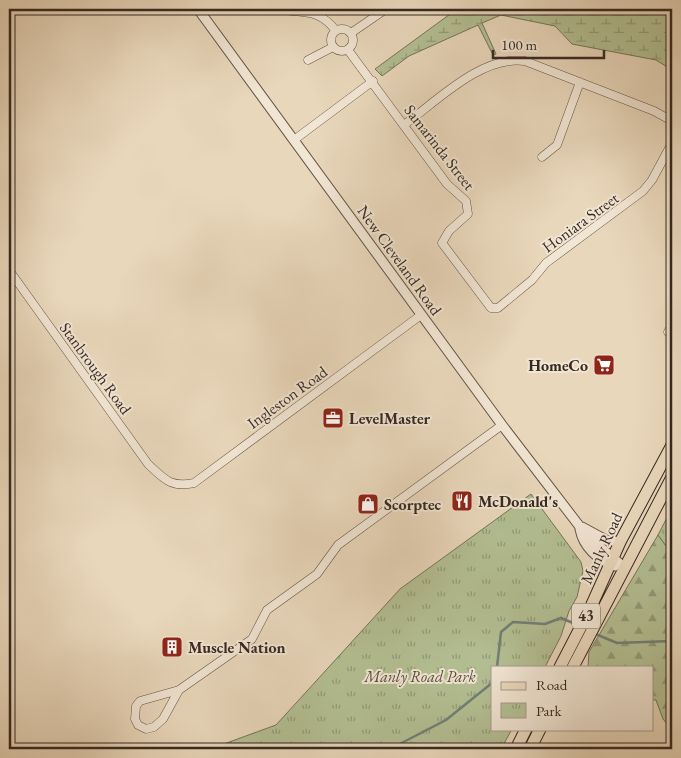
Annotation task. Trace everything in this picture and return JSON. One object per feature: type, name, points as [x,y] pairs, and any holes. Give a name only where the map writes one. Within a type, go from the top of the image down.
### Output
[{"type":"main road","name":"Manly Road","points":[[561,666],[589,611],[620,542],[672,445]]},
{"type":"main road","name":"Manly Road","points":[[573,666],[672,477]]},
{"type":"main road","points":[[516,749],[526,730]]},
{"type":"main road","points":[[530,749],[540,730]]},
{"type":"street","name":"New Cleveland Road","points":[[198,9],[502,425],[579,526],[582,540],[596,556],[625,568]]},
{"type":"street","points":[[278,9],[318,14],[325,18],[336,31]]},
{"type":"street","points":[[351,33],[386,9]]},
{"type":"street","points":[[342,29],[351,33],[353,40],[348,50],[338,51],[333,46],[331,40],[336,31],[342,29]]},
{"type":"street","points":[[308,60],[333,46]]},
{"type":"street","name":"Samarinda Street","points":[[348,50],[448,184],[466,201],[468,214],[448,231],[442,243],[491,308]]},
{"type":"street","points":[[404,125],[482,68],[511,59],[525,61],[580,82],[654,111],[672,121]]},
{"type":"street","points":[[294,140],[373,81]]},
{"type":"street","points":[[542,157],[557,145],[580,82]]},
{"type":"street","name":"Honiara Street","points":[[491,308],[498,308],[532,280],[546,263],[643,191],[652,180],[672,143]]},
{"type":"street","name":"Stanbrough Road","points":[[9,270],[148,464],[164,479]]},
{"type":"street","name":"Ingleston Road","points":[[164,479],[179,486],[194,483],[421,315]]},
{"type":"street","points":[[179,690],[163,719],[154,727],[146,729],[138,725],[134,719],[140,702],[179,690],[252,639],[268,610],[317,574],[338,545],[502,425]]},
{"type":"street","name":"New Cleveland Road","points":[[579,526],[606,540],[620,542]]},
{"type":"green space","points":[[457,9],[672,9],[672,70],[656,60],[572,44],[555,26],[501,15],[482,23],[496,54],[493,55],[478,25],[409,56],[382,76],[375,69]]},
{"type":"green space","name":"Manly Road Park","points":[[531,494],[581,562],[583,571],[577,597],[569,611],[561,636],[546,666],[491,666],[491,730],[511,730],[501,749],[210,749],[276,725],[400,589]]},
{"type":"green space","points":[[672,508],[672,554],[658,535]]},
{"type":"green space","points":[[658,535],[672,554],[672,730],[663,719],[656,700],[654,700],[654,666],[588,666],[589,652]]},
{"type":"waterway","points":[[497,666],[501,632],[513,622],[545,624],[561,618],[573,623]]},
{"type":"waterway","points":[[598,635],[617,643],[672,641]]},
{"type":"waterway","points":[[390,749],[446,720],[491,684]]},
{"type":"place","name":"HomeCo","points":[[604,365]]},
{"type":"place","name":"LevelMaster","points":[[333,418]]},
{"type":"place","name":"McDonald's","points":[[462,501]]},
{"type":"place","name":"Scorptec","points":[[368,504]]},
{"type":"place","name":"Muscle Nation","points":[[172,647]]}]
